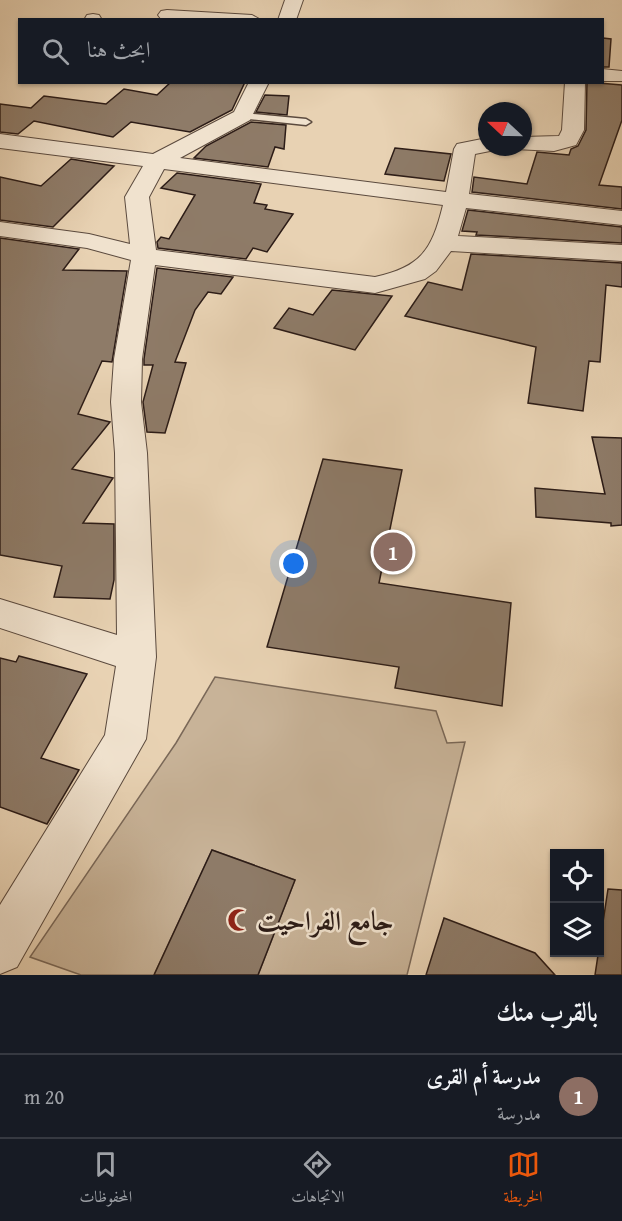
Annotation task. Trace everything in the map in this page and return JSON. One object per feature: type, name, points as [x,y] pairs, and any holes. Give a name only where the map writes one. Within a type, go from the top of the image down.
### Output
[{"type":"street","points":[[287,18],[294,0]]},
{"type":"street","points":[[167,15],[218,18]]},
{"type":"street","points":[[0,950],[125,739],[137,657],[131,453],[126,402],[128,359],[144,256],[137,197],[158,160],[234,123],[243,116],[258,84]]},
{"type":"street","points":[[532,144],[554,144],[567,140],[573,130],[575,84]]},
{"type":"street","points":[[0,141],[456,200],[622,218]]},
{"type":"street","points":[[0,229],[89,241],[144,256],[375,285],[400,280],[428,266],[443,243],[456,200],[465,149],[478,147]]},
{"type":"street","points":[[443,243],[622,254]]},
{"type":"street","points":[[0,613],[137,657]]},
{"type":"lane","points":[[243,116],[306,122]]},
{"type":"shaded area","points":[[215,677],[436,711],[447,743],[465,742],[407,975],[258,975],[295,880],[212,850],[154,975],[81,975],[30,957],[176,743]]},
{"type":"building","points":[[604,38],[611,39],[609,67],[604,67]]},
{"type":"building","points":[[169,84],[244,84],[232,110],[190,132],[131,122],[113,137],[34,121],[18,134],[0,132],[0,104],[31,108],[44,96],[106,104],[124,89],[157,95]]},
{"type":"building","points":[[587,84],[622,85],[622,120],[599,185],[622,187],[622,209],[472,192],[474,177],[527,184],[537,152],[569,155],[571,149],[578,146],[586,130]]},
{"type":"building","points":[[265,95],[289,96],[287,115],[256,112]]},
{"type":"building","points":[[251,122],[286,125],[284,149],[275,147],[268,167],[194,158],[206,146]]},
{"type":"building","points":[[395,148],[451,154],[444,181],[385,174]]},
{"type":"building","points":[[71,159],[114,166],[53,227],[0,220],[0,177],[41,186]]},
{"type":"building","points":[[177,173],[261,184],[254,203],[267,205],[265,209],[293,214],[267,252],[253,248],[246,259],[158,248],[157,242],[161,237],[169,239],[195,195],[161,188]]},
{"type":"building","points":[[468,210],[622,227],[622,243],[476,235],[477,232],[462,231]]},
{"type":"building","points":[[0,238],[79,249],[63,270],[127,271],[112,362],[102,361],[78,414],[110,422],[72,469],[113,478],[83,523],[114,524],[114,580],[110,599],[54,597],[62,566],[0,555]]},
{"type":"building","points":[[471,254],[622,263],[622,287],[606,285],[600,362],[589,361],[583,411],[528,403],[536,347],[405,316],[428,282],[462,290]]},
{"type":"building","points":[[157,268],[233,277],[221,294],[208,292],[195,310],[175,362],[186,363],[165,433],[147,432],[143,402],[153,365],[144,365],[144,359]]},
{"type":"building","points":[[332,290],[392,296],[355,350],[274,328],[289,308],[313,315]]},
{"type":"building","points":[[592,437],[622,438],[622,525],[611,526],[611,523],[536,517],[535,488],[605,494]]},
{"type":"building","points":[[323,459],[402,470],[379,583],[511,603],[502,706],[395,688],[399,667],[267,647]]},
{"type":"building","points":[[19,656],[87,674],[41,758],[79,770],[47,824],[0,807],[0,658],[16,662]]},
{"type":"building","points":[[212,850],[295,880],[258,975],[154,975]]},
{"type":"building","points":[[608,889],[622,890],[622,975],[595,975],[598,957],[604,957],[604,915]]},
{"type":"building","points":[[444,918],[535,953],[555,975],[426,975]]},
{"type":"place","name":"مدرسة أم القرى","points":[[393,552]]},
{"type":"place","name":"جامع الفراحيت","points":[[239,920]]}]
